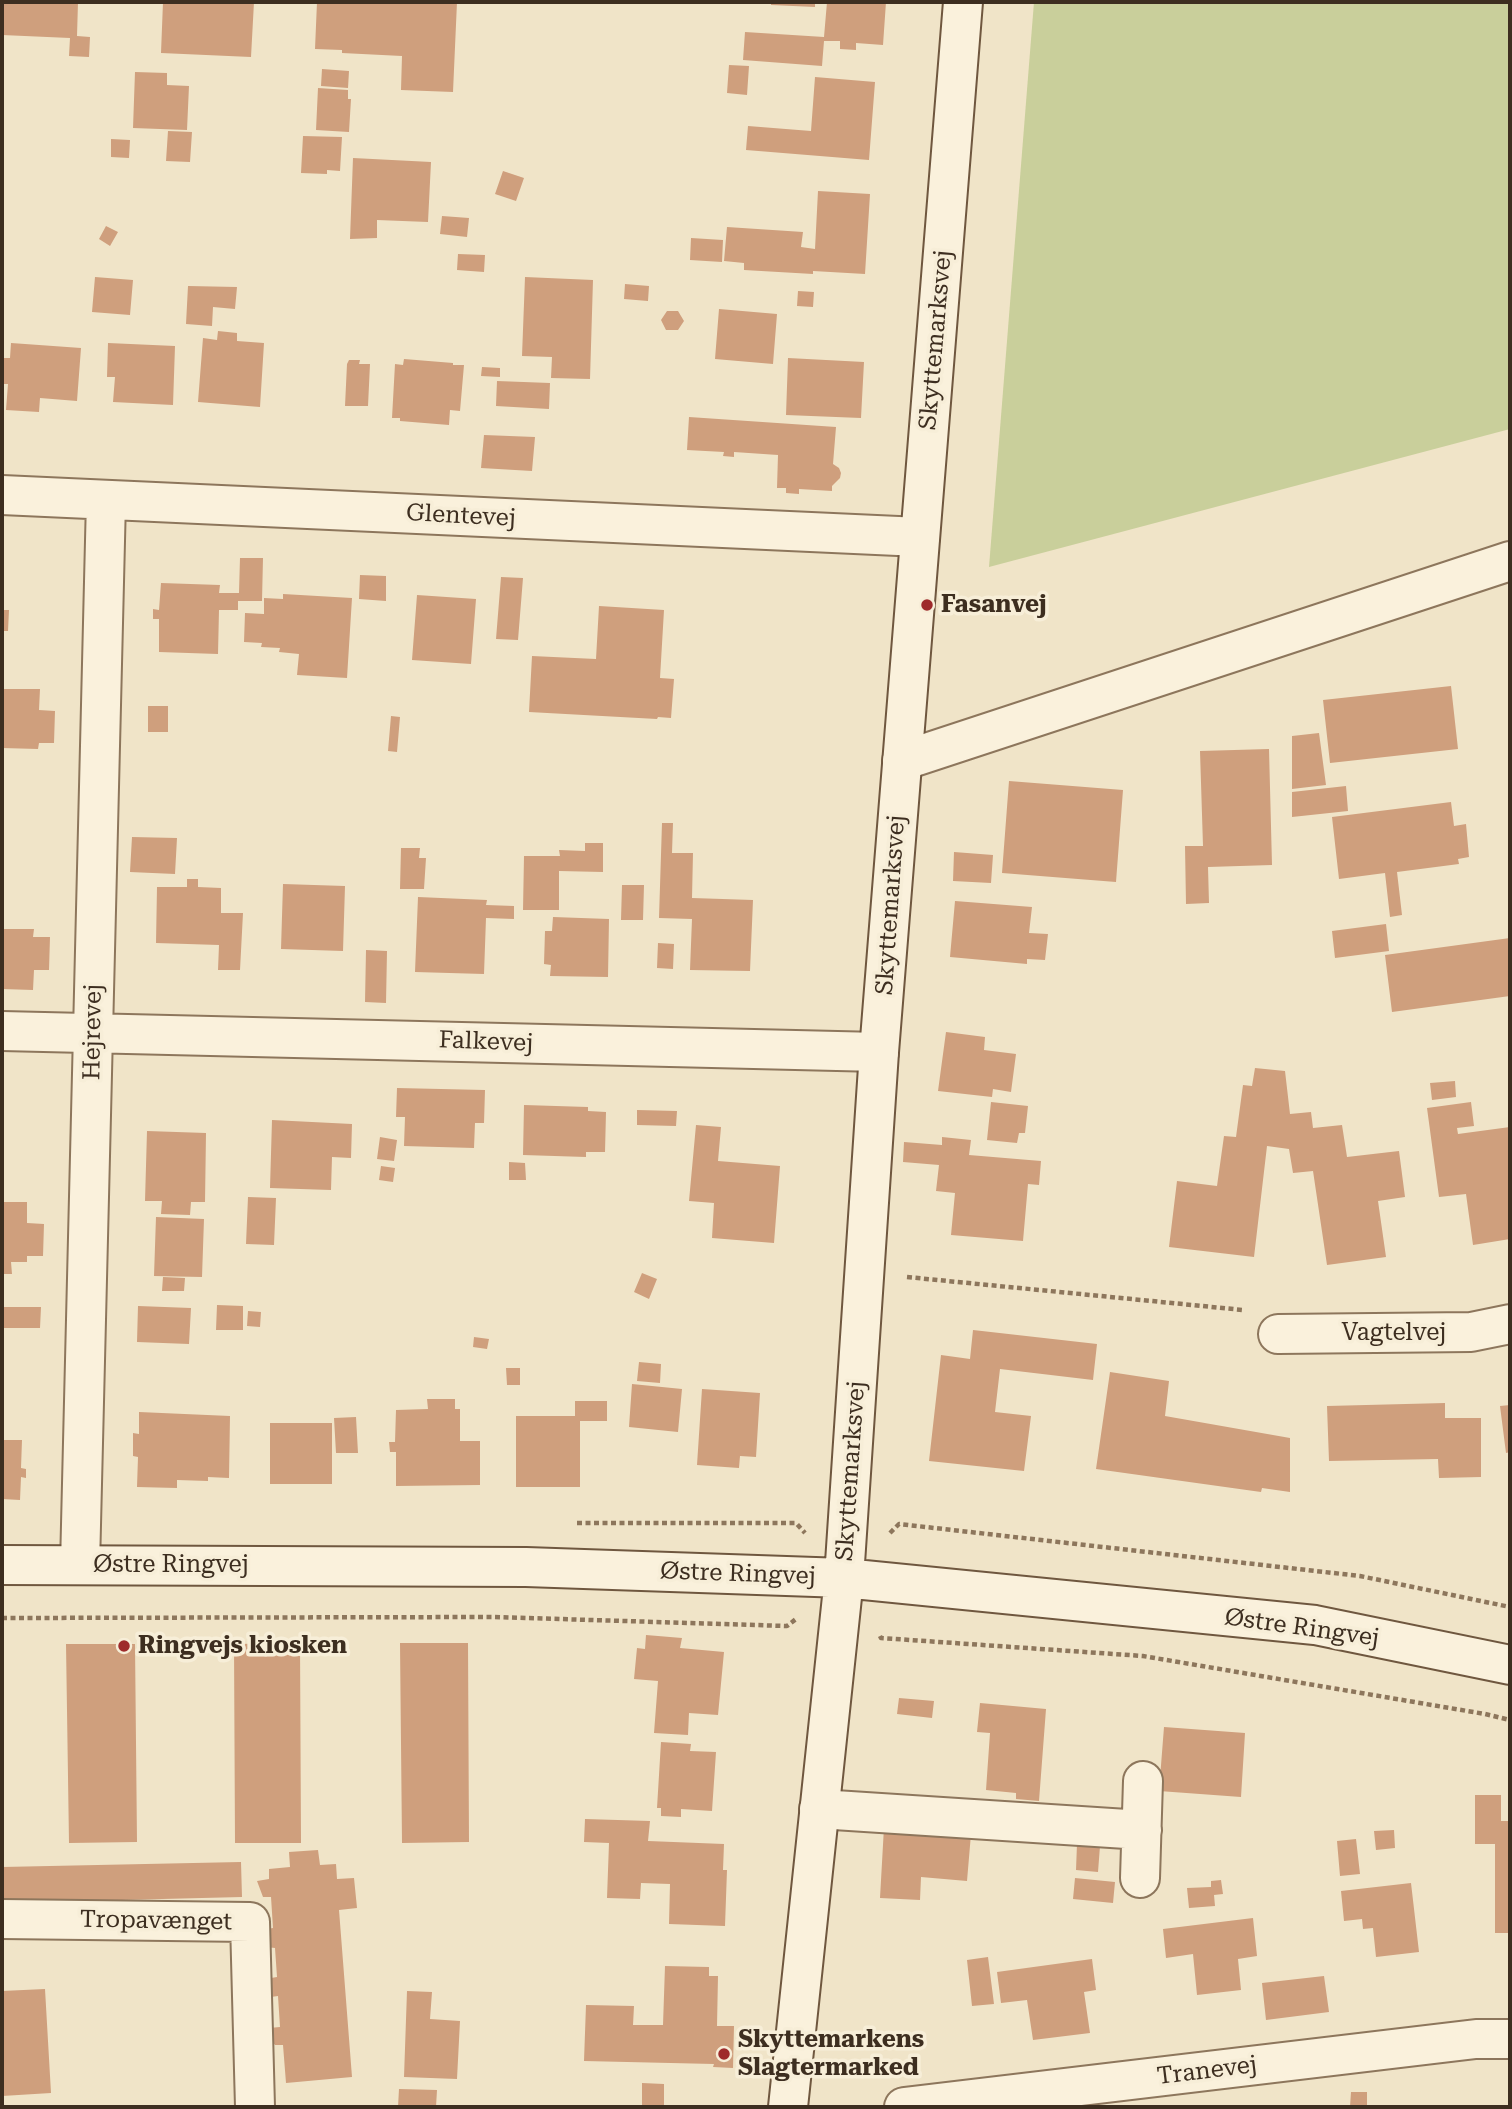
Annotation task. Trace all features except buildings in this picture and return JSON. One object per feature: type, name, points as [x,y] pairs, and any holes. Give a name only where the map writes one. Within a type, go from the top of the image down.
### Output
[{"type":"street","name":"Skyttemarksvej","points":[[788,2107],[844,1578],[879,1052],[963,2]]},
{"type":"street","name":"Glentevej","points":[[2,495],[920,537]]},
{"type":"street","name":"Hejrevej","points":[[80,1565],[106,500]]},
{"type":"street","points":[[902,761],[1510,561]]},
{"type":"street","name":"Falkevej","points":[[2,1031],[879,1052]]},
{"type":"street","name":"Vagtelvej","points":[[1278,1334],[1471,1332],[1510,1324]]},
{"type":"street","name":"Østre Ringvej","points":[[2,1565],[526,1567],[844,1578],[1315,1625],[1510,1665]]},
{"type":"street","points":[[1140,1878],[1143,1781]]},
{"type":"street","points":[[820,1809],[1142,1830]]},
{"type":"street","name":"Tropavænget","points":[[2,1919],[250,1922],[255,2107]]},
{"type":"street","name":"Tranevej","points":[[904,2107],[1476,2039],[1510,2039]]},
{"type":"path","points":[[864,1273],[1262,1312],[1278,1334]]},
{"type":"path","points":[[2,1618],[494,1617],[787,1626],[844,1578],[899,1524],[1360,1576],[1510,1607]]},
{"type":"path","points":[[844,1578],[881,1638],[1143,1656],[1510,1720]]},
{"type":"green space","points":[[1034,2],[1510,2],[1510,429],[989,567]]},
{"type":"place","name":"Fasanvej","points":[[927,605]]},
{"type":"place","name":"Ringvejs kiosken","points":[[124,1646]]},
{"type":"place","name":"Skyttemarkens Slagtermarked","points":[[724,2054]]}]
